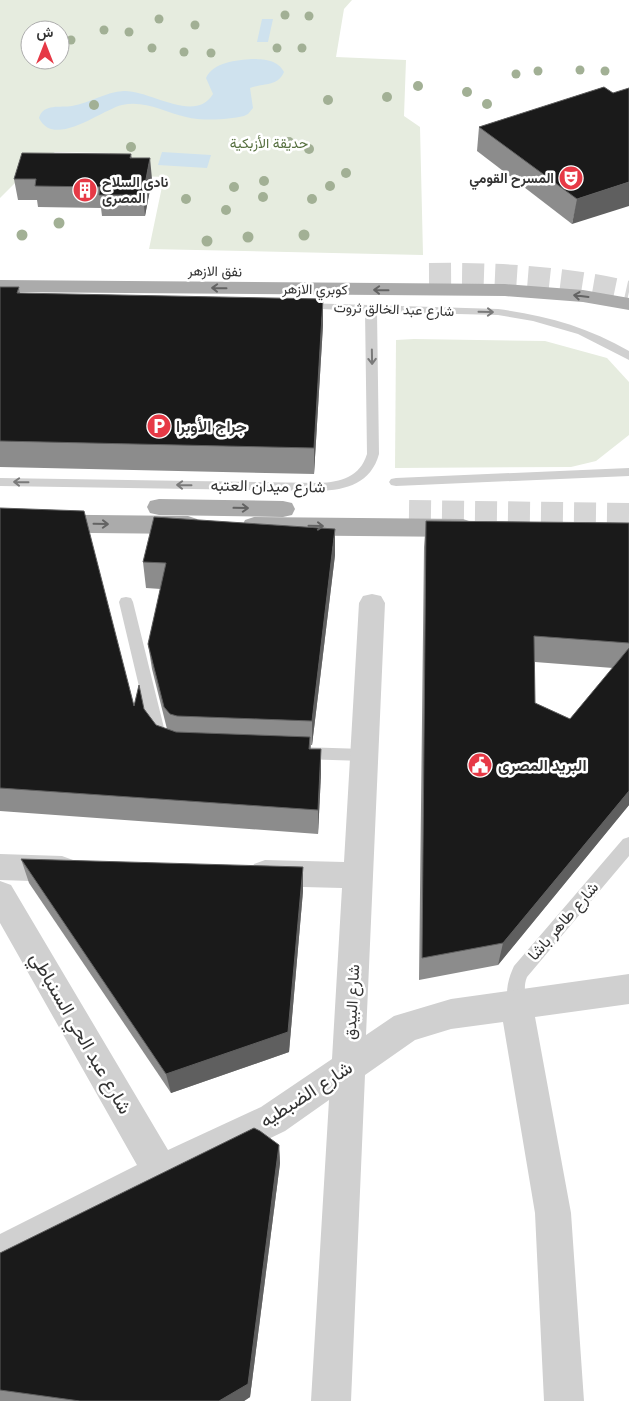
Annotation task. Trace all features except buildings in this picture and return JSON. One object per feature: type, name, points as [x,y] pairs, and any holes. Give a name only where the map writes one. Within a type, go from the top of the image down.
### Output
[{"type":"main road","name":"نفق الازهر","points":[[10,267],[430,282]]},
{"type":"main road","name":"كوبري الازهر","points":[[0,286],[430,282],[583,296],[629,304]]},
{"type":"main road","points":[[0,504],[407,519],[483,528]]},
{"type":"main road","points":[[0,523],[407,519]]},
{"type":"street","name":"شارع البيدق","points":[[331,1401],[372,603]]},
{"type":"street","points":[[0,868],[90,869]]},
{"type":"street","points":[[239,872],[359,874]]},
{"type":"street","name":"شارع عبد الحي السنباطي","points":[[0,894],[161,1172]]},
{"type":"street","name":"شارع الضبطيه","points":[[0,1254],[161,1172],[273,1119],[406,1027],[451,1014],[629,989]]},
{"type":"street","points":[[517,1006],[553,1213],[564,1401]]},
{"type":"lane","points":[[0,295],[88,298]]},
{"type":"lane","name":"شارع عبد الخالق ثروت","points":[[293,306],[522,315],[554,322],[590,334],[629,356]]},
{"type":"lane","name":"شارع ميدان العتبه","points":[[0,482],[318,488],[333,487],[358,479],[372,463],[373,454],[371,308]]},
{"type":"lane","points":[[396,482],[629,472]]},
{"type":"lane","points":[[126,602],[158,733],[161,741],[170,747],[180,749]]},
{"type":"lane","points":[[283,753],[364,755]]},
{"type":"lane","name":"شارع طاهر باشا","points":[[517,1006],[516,988],[520,972],[629,844]]},
{"type":"green space","name":"حديقة الأزبكية","points":[[0,0],[352,0],[344,9],[336,57],[406,60],[404,116],[420,127],[423,255],[149,249],[164,177],[138,176],[108,164],[110,153],[55,152],[34,164],[0,198]]},
{"type":"green space","points":[[396,340],[545,341],[607,358],[629,382],[629,435],[596,461],[571,467],[395,468]]},
{"type":"water","points":[[262,19],[273,19],[268,42],[257,42]]},
{"type":"water","points":[[252,59],[266,60],[274,63],[284,72],[274,82],[250,88],[253,108],[244,116],[222,119],[199,119],[147,105],[130,104],[113,108],[66,129],[55,130],[46,127],[39,118],[41,113],[48,108],[79,105],[110,93],[124,91],[135,92],[184,106],[195,106],[205,102],[213,94],[206,78],[214,68],[226,63]]},
{"type":"water","points":[[162,152],[211,155],[207,168],[158,165]]},
{"type":"tunnel","points":[[429,274],[480,274],[555,279],[629,292]]},
{"type":"tunnel","points":[[409,511],[629,514]]},
{"type":"place","name":"المسرح القومي","points":[[571,178]]},
{"type":"place","name":"نادى السلاح المصرى","points":[[85,190]]},
{"type":"place","name":"جراج الأوبرا","points":[[159,426]]},
{"type":"place","name":"البريد المصرى","points":[[480,765]]}]
